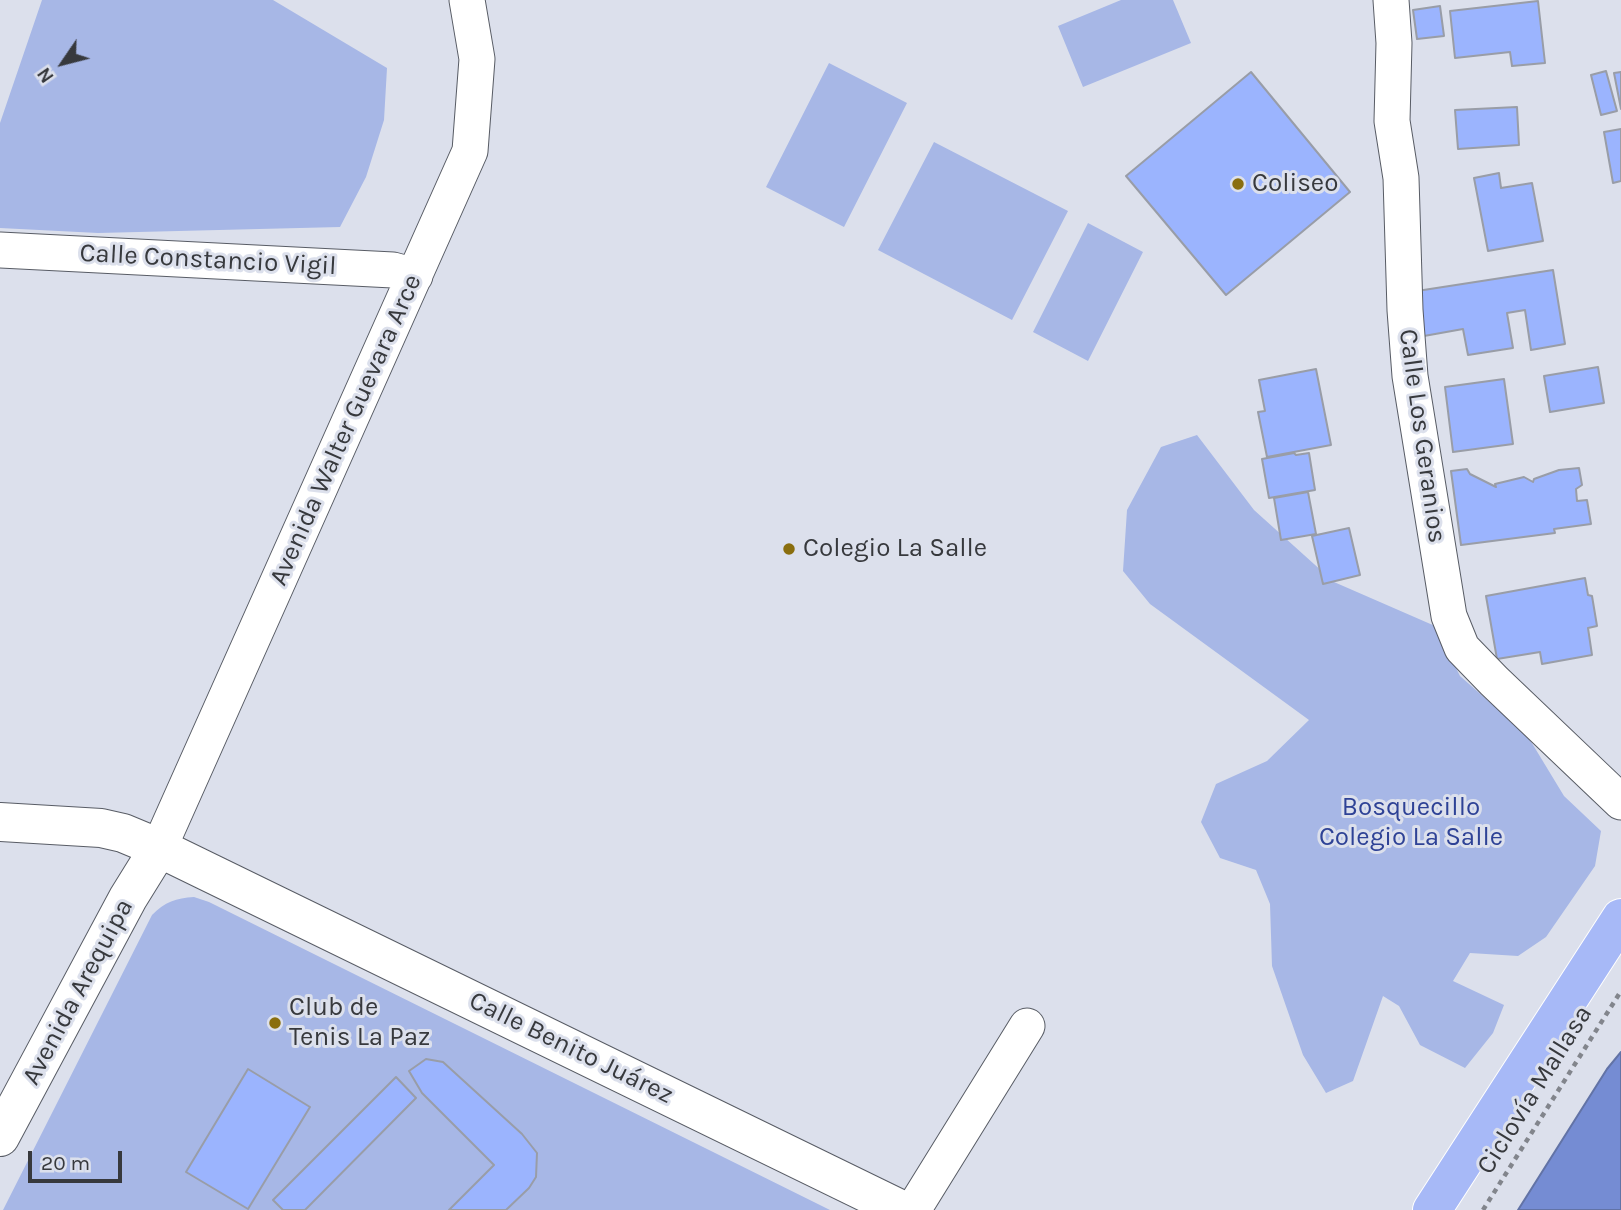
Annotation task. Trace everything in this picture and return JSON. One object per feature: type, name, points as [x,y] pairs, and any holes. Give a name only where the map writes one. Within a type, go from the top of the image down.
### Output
[{"type":"main road","name":"Calle Benito Juárez","points":[[0,822],[101,828],[123,833],[159,848],[902,1210]]},
{"type":"main road","name":"Avenida Arequipa","points":[[0,1137],[128,898],[159,848]]},
{"type":"main road","points":[[1432,1210],[1621,918]]},
{"type":"street","name":"Avenida Walter Guevara Arce","points":[[159,848],[470,150],[477,59],[467,0]]},
{"type":"street","name":"Calle Los Geranios","points":[[1391,0],[1394,43],[1392,121],[1401,177],[1410,376],[1449,616],[1462,648],[1621,802]]},
{"type":"street","name":"Calle Constancio Vigil","points":[[0,250],[393,270],[415,276]]},
{"type":"street","points":[[913,1210],[1027,1026]]},
{"type":"path","name":"Ciclovía Mallasa","points":[[1482,1210],[1621,991]]},
{"type":"green space","points":[[42,0],[273,0],[387,68],[384,120],[366,177],[340,227],[98,233],[0,228],[0,123]]},
{"type":"green space","points":[[1121,0],[1173,0],[1191,43],[1083,87],[1058,26]]},
{"type":"green space","points":[[829,63],[907,103],[844,227],[766,187]]},
{"type":"green space","points":[[934,142],[1068,211],[1012,320],[878,250]]},
{"type":"green space","points":[[1088,223],[1143,252],[1088,361],[1033,332]]},
{"type":"green space","name":"Bosquecillo Colegio La Salle","points":[[1197,435],[1254,510],[1334,582],[1435,626],[1460,676],[1527,735],[1564,796],[1601,831],[1595,866],[1546,937],[1518,956],[1470,953],[1453,981],[1504,1005],[1493,1033],[1465,1068],[1420,1045],[1399,1006],[1383,996],[1353,1081],[1326,1093],[1303,1055],[1272,966],[1270,904],[1256,870],[1220,858],[1201,822],[1216,784],[1267,761],[1309,720],[1150,604],[1123,571],[1127,510],[1161,447]]},
{"type":"green space","name":"Club de Tenis La Paz","points":[[194,897],[209,902],[830,1210],[3,1210],[152,915],[171,902]]},
{"type":"shaded area","points":[[1621,1052],[1621,1210],[1518,1210],[1607,1069]]},
{"type":"building","points":[[1538,1],[1545,63],[1512,66],[1510,52],[1455,58],[1450,11]]},
{"type":"building","points":[[1440,6],[1444,36],[1417,39],[1413,10]]},
{"type":"building","points":[[1606,71],[1617,111],[1601,115],[1591,75]]},
{"type":"building","name":"Coliseo","points":[[1251,72],[1350,192],[1226,295],[1126,176]]},
{"type":"building","points":[[1621,72],[1621,109],[1614,73]]},
{"type":"building","points":[[1517,107],[1519,145],[1458,149],[1455,110]]},
{"type":"building","points":[[1621,129],[1621,181],[1613,183],[1604,132]]},
{"type":"building","points":[[1499,173],[1501,188],[1532,183],[1543,241],[1488,251],[1474,178]]},
{"type":"building","points":[[1553,270],[1565,344],[1531,350],[1525,310],[1507,313],[1513,348],[1468,355],[1463,329],[1424,336],[1417,291]]},
{"type":"building","points":[[1598,367],[1604,403],[1550,412],[1544,376]]},
{"type":"building","points":[[1316,369],[1331,445],[1267,457],[1258,412],[1265,411],[1259,380]]},
{"type":"building","points":[[1504,379],[1513,444],[1453,452],[1445,387]]},
{"type":"building","points":[[1309,453],[1315,490],[1269,498],[1262,459]]},
{"type":"building","points":[[1579,468],[1582,485],[1576,489],[1577,501],[1587,500],[1591,524],[1554,529],[1555,533],[1461,545],[1451,471],[1467,469],[1470,474],[1496,487],[1495,484],[1524,477],[1533,482],[1534,479],[1559,470]]},
{"type":"building","points":[[1308,492],[1316,534],[1281,540],[1274,498]]},
{"type":"building","points":[[1349,528],[1360,575],[1323,584],[1312,536]]},
{"type":"building","points":[[1585,578],[1588,595],[1592,596],[1597,626],[1588,628],[1592,655],[1542,664],[1540,652],[1497,659],[1486,596]]},
{"type":"building","points":[[426,1059],[443,1062],[522,1134],[537,1153],[536,1177],[529,1188],[506,1210],[449,1210],[494,1165],[422,1093],[409,1071]]},
{"type":"building","points":[[248,1069],[310,1107],[248,1209],[186,1172]]},
{"type":"building","points":[[396,1077],[416,1098],[305,1210],[283,1210],[273,1200]]},
{"type":"place","name":"Coliseo","points":[[1238,184]]},
{"type":"place","name":"Colegio La Salle","points":[[789,549]]},
{"type":"place","name":"Club de Tenis La Paz","points":[[275,1023]]}]
